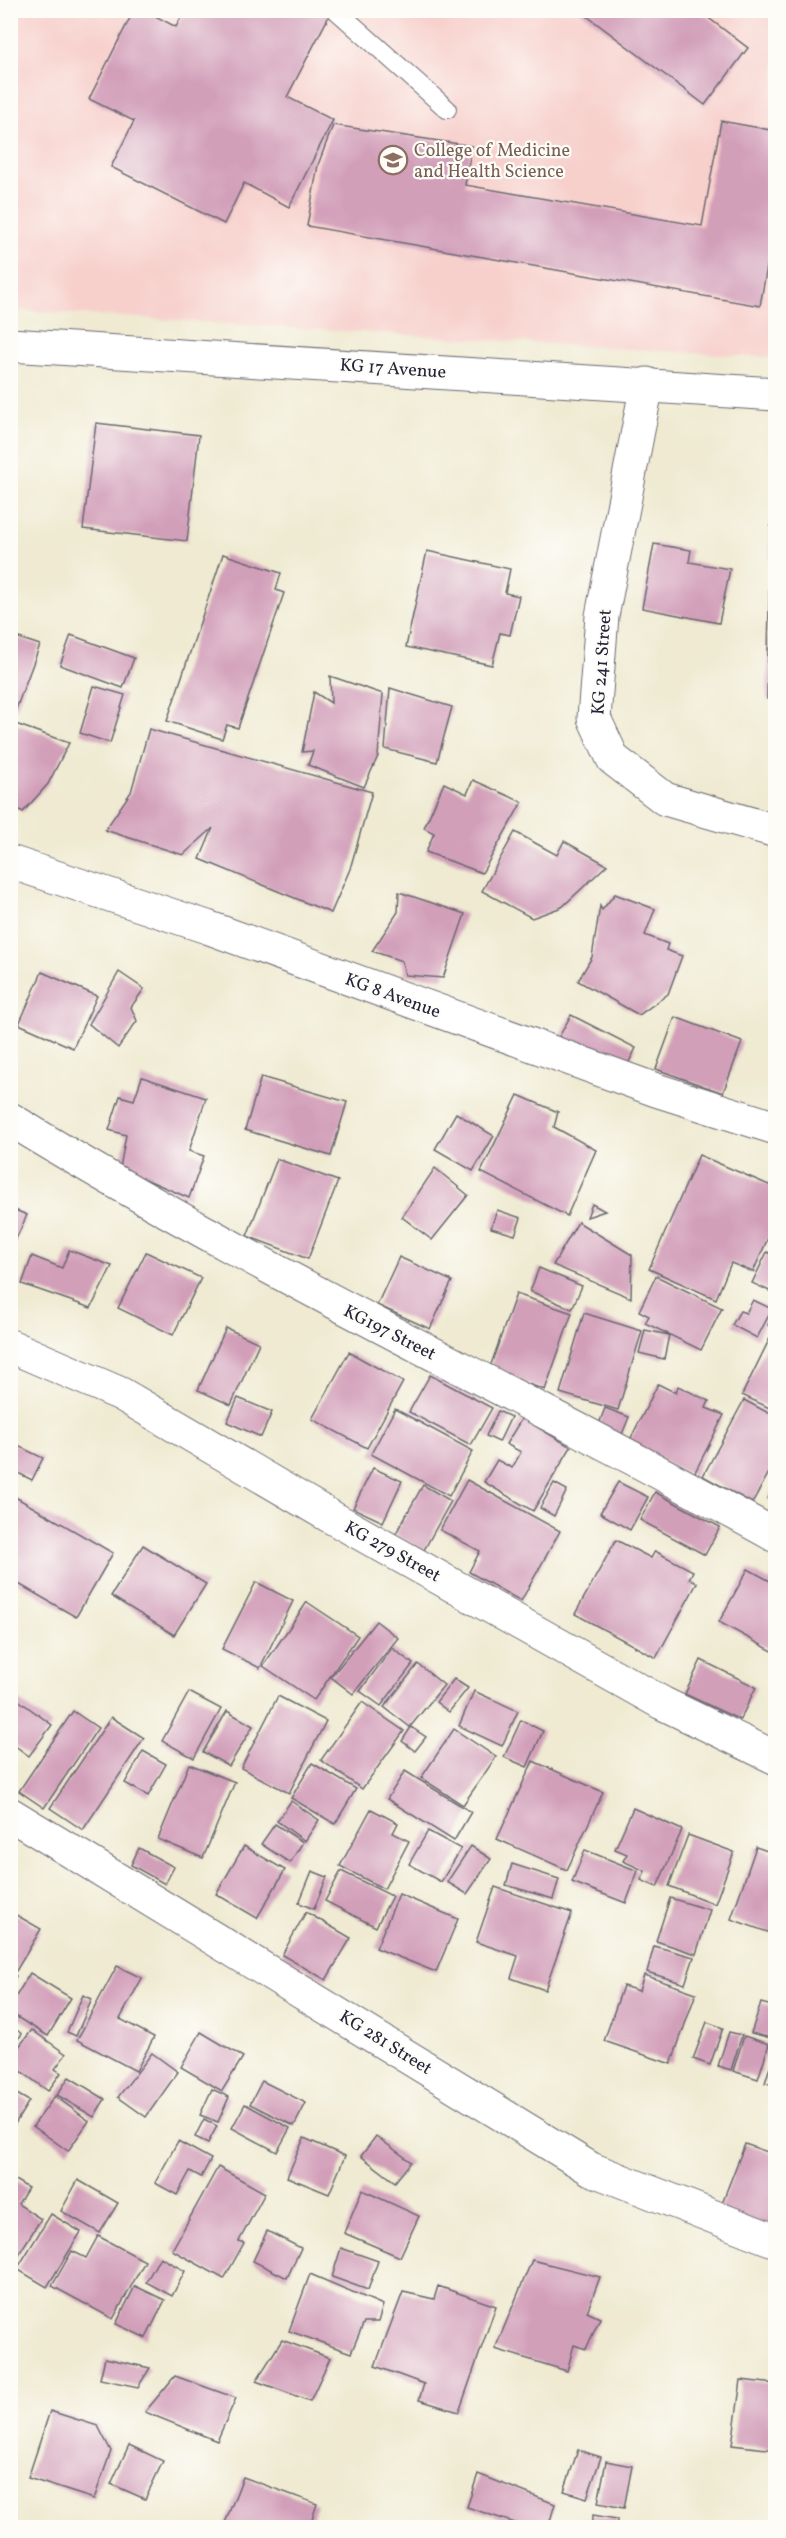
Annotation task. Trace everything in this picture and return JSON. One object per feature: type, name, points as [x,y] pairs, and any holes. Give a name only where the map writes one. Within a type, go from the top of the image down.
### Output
[{"type":"street","name":"KG 17 Avenue","points":[[10,345],[776,394]]},
{"type":"street","name":"KG 241 Street","points":[[647,384],[602,616],[594,718],[612,759],[665,799],[776,831]]},
{"type":"street","name":"KG 8 Avenue","points":[[10,862],[207,927],[656,1090],[776,1128]]},
{"type":"street","name":"KG197 Street","points":[[10,1119],[83,1164],[287,1279],[641,1460],[776,1536]]},
{"type":"street","name":"KG 279 Street","points":[[10,1346],[121,1394],[333,1518],[652,1697],[776,1758]]},
{"type":"street","name":"KG 281 Street","points":[[10,1814],[591,2169],[776,2241]]},
{"type":"lane","points":[[336,10],[447,109]]},
{"type":"shaded area","name":"College of Medicine and Health Science","points":[[10,11],[775,11],[775,358],[11,310]]},
{"type":"building","points":[[134,10],[144,10],[176,27],[185,10],[319,10],[329,16],[287,97],[333,120],[289,207],[244,183],[224,224],[111,167],[134,121],[89,99]]},
{"type":"building","points":[[579,10],[698,10],[748,48],[705,105]]},
{"type":"building","points":[[721,121],[776,131],[776,216],[760,306],[307,226],[318,165],[333,125],[472,146],[465,185],[702,226]]},
{"type":"building","points":[[96,423],[199,435],[187,541],[83,529]]},
{"type":"building","points":[[771,516],[776,516],[776,699],[767,699]]},
{"type":"building","points":[[654,544],[691,550],[689,562],[730,569],[719,623],[642,608]]},
{"type":"building","points":[[427,551],[510,569],[505,593],[519,596],[510,635],[500,633],[492,665],[406,647]]},
{"type":"building","points":[[223,554],[281,573],[276,590],[284,593],[238,728],[227,725],[222,739],[167,721]]},
{"type":"building","points":[[10,635],[40,645],[16,709],[10,707]]},
{"type":"building","points":[[71,635],[134,658],[123,688],[60,665]]},
{"type":"building","points":[[330,676],[383,694],[378,756],[364,787],[308,765],[313,751],[302,752],[314,692],[331,703]]},
{"type":"building","points":[[94,686],[125,695],[110,743],[80,733]]},
{"type":"building","points":[[390,688],[452,707],[437,762],[385,749]]},
{"type":"building","points":[[10,722],[69,743],[48,784],[23,812],[10,805]]},
{"type":"building","points":[[149,729],[372,792],[350,869],[331,913],[200,859],[213,828],[183,855],[105,830],[131,792]]},
{"type":"building","points":[[473,780],[522,802],[482,873],[426,852],[434,833],[424,828],[444,783],[467,794]]},
{"type":"building","points":[[515,832],[557,855],[564,841],[607,865],[562,907],[532,918],[482,891]]},
{"type":"building","points":[[399,892],[465,914],[443,978],[405,975],[402,961],[372,951],[398,912]]},
{"type":"building","points":[[615,894],[655,909],[645,935],[668,944],[666,950],[682,956],[668,994],[639,1015],[578,981],[592,957],[600,906],[602,910]]},
{"type":"building","points":[[42,972],[97,996],[73,1048],[19,1024]]},
{"type":"building","points":[[119,972],[144,989],[131,1007],[137,1021],[118,1048],[89,1024]]},
{"type":"building","points":[[571,1015],[636,1048],[625,1070],[559,1037]]},
{"type":"building","points":[[675,1017],[742,1042],[723,1093],[656,1069]]},
{"type":"building","points":[[142,1077],[206,1098],[189,1151],[204,1156],[189,1198],[120,1168],[126,1135],[109,1130],[120,1096],[134,1100]]},
{"type":"building","points":[[261,1077],[347,1102],[331,1156],[245,1130]]},
{"type":"building","points":[[518,1095],[558,1112],[554,1127],[596,1150],[567,1216],[481,1172]]},
{"type":"building","points":[[456,1113],[494,1136],[473,1171],[435,1149]]},
{"type":"building","points":[[699,1155],[776,1188],[776,1220],[753,1272],[731,1263],[716,1299],[649,1269]]},
{"type":"building","points":[[277,1159],[338,1181],[308,1259],[247,1236]]},
{"type":"building","points":[[435,1168],[468,1195],[432,1240],[402,1217]]},
{"type":"building","points":[[592,1204],[605,1211],[587,1217]]},
{"type":"building","points":[[10,1208],[27,1215],[10,1252]]},
{"type":"building","points":[[497,1210],[521,1218],[515,1235],[491,1228]]},
{"type":"building","points":[[578,1222],[632,1255],[631,1298],[553,1265]]},
{"type":"building","points":[[69,1250],[112,1266],[91,1308],[22,1284],[32,1256],[62,1268]]},
{"type":"building","points":[[146,1252],[201,1278],[173,1335],[118,1308]]},
{"type":"building","points":[[767,1252],[776,1256],[776,1294],[752,1283]]},
{"type":"building","points":[[399,1257],[452,1281],[430,1329],[377,1305]]},
{"type":"building","points":[[539,1268],[582,1286],[572,1309],[530,1291]]},
{"type":"building","points":[[656,1276],[722,1308],[701,1350],[645,1323],[649,1316],[639,1311]]},
{"type":"building","points":[[516,1294],[572,1313],[545,1390],[489,1370]]},
{"type":"building","points":[[753,1300],[772,1309],[757,1338],[732,1325],[740,1311],[746,1313]]},
{"type":"building","points":[[776,1310],[776,1329],[768,1325]]},
{"type":"building","points":[[584,1313],[642,1331],[618,1410],[560,1393]]},
{"type":"building","points":[[226,1328],[259,1343],[231,1405],[198,1390]]},
{"type":"building","points":[[645,1330],[669,1335],[664,1359],[639,1353]]},
{"type":"building","points":[[771,1336],[776,1338],[776,1411],[742,1395]]},
{"type":"building","points":[[349,1352],[403,1382],[367,1448],[312,1419]]},
{"type":"building","points":[[430,1375],[492,1408],[471,1445],[409,1412]]},
{"type":"building","points":[[658,1384],[676,1393],[678,1386],[709,1401],[706,1408],[724,1415],[693,1476],[628,1444]]},
{"type":"building","points":[[238,1398],[272,1412],[261,1437],[227,1422]]},
{"type":"building","points":[[744,1400],[776,1417],[776,1460],[752,1503],[703,1476]]},
{"type":"building","points":[[605,1408],[629,1417],[619,1442],[596,1432]]},
{"type":"building","points":[[395,1409],[473,1451],[449,1496],[371,1454]]},
{"type":"building","points":[[498,1411],[511,1417],[499,1442],[486,1436]]},
{"type":"building","points":[[522,1418],[571,1447],[533,1511],[484,1482],[497,1460],[512,1468],[521,1452],[506,1444]]},
{"type":"building","points":[[10,1442],[43,1458],[32,1480],[10,1469]]},
{"type":"building","points":[[373,1468],[402,1481],[383,1522],[353,1508]]},
{"type":"building","points":[[467,1480],[560,1531],[521,1601],[469,1572],[480,1551],[440,1530]]},
{"type":"building","points":[[618,1482],[648,1497],[630,1530],[600,1513]]},
{"type":"building","points":[[554,1483],[567,1490],[554,1516],[540,1508]]},
{"type":"building","points":[[776,1484],[776,1502],[768,1499]]},
{"type":"building","points":[[423,1485],[451,1501],[424,1550],[395,1535]]},
{"type":"building","points":[[655,1492],[720,1527],[705,1555],[640,1520]]},
{"type":"building","points":[[10,1494],[113,1553],[76,1617],[10,1579]]},
{"type":"building","points":[[616,1540],[651,1558],[655,1551],[693,1571],[689,1579],[697,1583],[656,1658],[575,1614]]},
{"type":"building","points":[[143,1545],[206,1584],[174,1635],[111,1596]]},
{"type":"building","points":[[748,1569],[770,1581],[776,1572],[776,1653],[719,1622]]},
{"type":"building","points":[[256,1582],[293,1601],[260,1668],[222,1649]]},
{"type":"building","points":[[307,1602],[358,1636],[314,1700],[263,1666]]},
{"type":"building","points":[[376,1621],[398,1638],[353,1694],[331,1677]]},
{"type":"building","points":[[392,1648],[413,1664],[381,1706],[360,1691]]},
{"type":"building","points":[[701,1660],[756,1687],[740,1720],[685,1694]]},
{"type":"building","points":[[418,1664],[444,1685],[410,1727],[384,1707]]},
{"type":"building","points":[[454,1679],[468,1688],[449,1712],[436,1702]]},
{"type":"building","points":[[474,1691],[518,1711],[502,1746],[459,1726]]},
{"type":"building","points":[[189,1692],[221,1709],[194,1758],[162,1741]]},
{"type":"building","points":[[10,1694],[52,1725],[29,1756],[10,1742]]},
{"type":"building","points":[[278,1696],[326,1721],[289,1793],[241,1768]]},
{"type":"building","points":[[362,1702],[404,1731],[362,1789],[321,1760]]},
{"type":"building","points":[[73,1711],[98,1728],[44,1808],[19,1791]]},
{"type":"building","points":[[227,1711],[253,1726],[229,1766],[203,1752]]},
{"type":"building","points":[[111,1717],[144,1738],[83,1830],[50,1808]]},
{"type":"building","points":[[521,1720],[543,1731],[527,1767],[504,1757]]},
{"type":"building","points":[[411,1727],[426,1737],[415,1751],[402,1741]]},
{"type":"building","points":[[454,1729],[496,1757],[463,1805],[421,1778]]},
{"type":"building","points":[[143,1751],[166,1764],[148,1796],[125,1783]]},
{"type":"building","points":[[533,1761],[603,1792],[567,1870],[497,1839]]},
{"type":"building","points":[[312,1763],[356,1789],[335,1824],[291,1798]]},
{"type":"building","points":[[189,1764],[235,1782],[203,1858],[158,1839]]},
{"type":"building","points":[[405,1771],[471,1812],[454,1841],[387,1799]]},
{"type":"building","points":[[291,1801],[319,1820],[305,1841],[277,1821]]},
{"type":"building","points":[[633,1808],[682,1830],[657,1887],[641,1880],[645,1871],[623,1861],[627,1854],[615,1849]]},
{"type":"building","points":[[371,1809],[398,1823],[393,1833],[409,1841],[384,1889],[340,1866]]},
{"type":"building","points":[[275,1824],[303,1842],[290,1863],[261,1844]]},
{"type":"building","points":[[428,1831],[461,1849],[441,1882],[409,1864]]},
{"type":"building","points":[[688,1835],[734,1852],[715,1904],[669,1886]]},
{"type":"building","points":[[244,1846],[285,1870],[257,1918],[216,1894]]},
{"type":"building","points":[[471,1846],[491,1859],[467,1894],[447,1882]]},
{"type":"building","points":[[756,1847],[776,1854],[776,1935],[731,1919]]},
{"type":"building","points":[[139,1848],[174,1867],[165,1884],[131,1865]]},
{"type":"building","points":[[585,1850],[638,1871],[626,1903],[572,1882]]},
{"type":"building","points":[[512,1864],[559,1879],[553,1899],[506,1885]]},
{"type":"building","points":[[312,1871],[327,1877],[314,1909],[299,1903]]},
{"type":"building","points":[[341,1871],[392,1896],[376,1927],[325,1901]]},
{"type":"building","points":[[495,1887],[572,1913],[545,1990],[511,1978],[518,1956],[476,1942]]},
{"type":"building","points":[[399,1894],[458,1919],[436,1972],[376,1948]]},
{"type":"building","points":[[670,1898],[710,1910],[696,1954],[656,1941]]},
{"type":"building","points":[[11,1912],[41,1929],[16,1971],[10,1968]]},
{"type":"building","points":[[306,1912],[351,1938],[326,1980],[282,1955]]},
{"type":"building","points":[[654,1946],[694,1957],[685,1984],[647,1972]]},
{"type":"building","points":[[117,1966],[142,1978],[120,2019],[154,2037],[136,2071],[77,2040]]},
{"type":"building","points":[[10,1973],[16,1976],[10,1986]]},
{"type":"building","points":[[30,1973],[71,1998],[48,2036],[10,2013],[10,2006]]},
{"type":"building","points":[[644,1975],[696,1993],[671,2064],[604,2041],[623,1986],[639,1991]]},
{"type":"building","points":[[83,1995],[92,1999],[76,2036],[67,2032]]},
{"type":"building","points":[[761,2003],[776,2007],[776,2022],[771,2038],[751,2033]]},
{"type":"building","points":[[707,2022],[723,2028],[710,2065],[693,2059]]},
{"type":"building","points":[[10,2025],[22,2034],[10,2048]]},
{"type":"building","points":[[32,2030],[66,2054],[55,2069],[61,2073],[48,2091],[10,2063],[10,2058]]},
{"type":"building","points":[[201,2032],[243,2057],[222,2091],[181,2067]]},
{"type":"building","points":[[729,2032],[742,2035],[731,2070],[718,2066]]},
{"type":"building","points":[[744,2036],[769,2044],[758,2079],[733,2071]]},
{"type":"building","points":[[776,2047],[776,2085],[765,2083]]},
{"type":"building","points":[[152,2053],[178,2072],[146,2117],[118,2097]]},
{"type":"building","points":[[69,2077],[105,2099],[94,2117],[57,2095]]},
{"type":"building","points":[[262,2081],[306,2103],[294,2126],[250,2104]]},
{"type":"building","points":[[212,2089],[229,2097],[218,2122],[200,2115]]},
{"type":"building","points":[[10,2090],[29,2101],[10,2132]]},
{"type":"building","points":[[55,2096],[89,2121],[68,2151],[33,2126]]},
{"type":"building","points":[[245,2104],[290,2128],[277,2152],[232,2128]]},
{"type":"building","points":[[204,2119],[217,2126],[208,2143],[195,2137]]},
{"type":"building","points":[[376,2136],[411,2162],[395,2182],[361,2156]]},
{"type":"building","points":[[304,2138],[345,2156],[329,2194],[287,2177]]},
{"type":"building","points":[[178,2141],[211,2159],[201,2177],[190,2171],[177,2195],[155,2183]]},
{"type":"building","points":[[745,2144],[776,2155],[776,2234],[718,2213]]},
{"type":"building","points":[[218,2167],[265,2193],[239,2241],[244,2243],[224,2279],[172,2250]]},
{"type":"building","points":[[10,2177],[28,2188],[18,2204],[41,2219],[12,2265]]},
{"type":"building","points":[[78,2180],[118,2203],[100,2233],[61,2211]]},
{"type":"building","points":[[362,2190],[419,2216],[400,2257],[344,2233]]},
{"type":"building","points":[[51,2214],[81,2232],[47,2287],[17,2269]]},
{"type":"building","points":[[267,2231],[301,2248],[287,2278],[253,2261]]},
{"type":"building","points":[[98,2236],[145,2261],[113,2319],[52,2286],[72,2251],[86,2258]]},
{"type":"building","points":[[341,2248],[378,2261],[368,2290],[332,2277]]},
{"type":"building","points":[[160,2257],[185,2271],[172,2296],[146,2282]]},
{"type":"building","points":[[532,2260],[600,2277],[587,2312],[600,2318],[586,2349],[574,2345],[567,2371],[495,2349]]},
{"type":"building","points":[[310,2274],[383,2305],[378,2322],[364,2322],[351,2353],[289,2331]]},
{"type":"building","points":[[135,2286],[165,2300],[146,2338],[116,2324]]},
{"type":"building","points":[[438,2286],[496,2306],[459,2412],[419,2400],[424,2384],[375,2366],[403,2292],[434,2299]]},
{"type":"building","points":[[282,2340],[330,2358],[310,2401],[256,2381]]},
{"type":"building","points":[[105,2358],[150,2368],[138,2387],[100,2379]]},
{"type":"building","points":[[175,2376],[236,2398],[217,2441],[145,2412]]},
{"type":"building","points":[[741,2380],[776,2384],[776,2450],[732,2445]]},
{"type":"building","points":[[50,2411],[98,2426],[111,2451],[94,2499],[28,2478]]},
{"type":"building","points":[[129,2445],[163,2461],[145,2499],[111,2484]]},
{"type":"building","points":[[578,2450],[601,2457],[587,2498],[564,2491]]},
{"type":"building","points":[[606,2461],[632,2466],[624,2508],[598,2503]]},
{"type":"building","points":[[478,2474],[555,2504],[548,2528],[530,2528],[467,2507]]},
{"type":"building","points":[[243,2477],[317,2504],[309,2528],[223,2528]]},
{"type":"building","points":[[593,2515],[617,2519],[616,2528],[590,2528]]},
{"type":"building","points":[[563,2522],[584,2527],[584,2528],[562,2528]]},
{"type":"place","name":"College of Medicine and Health Science","points":[[393,160]]}]
